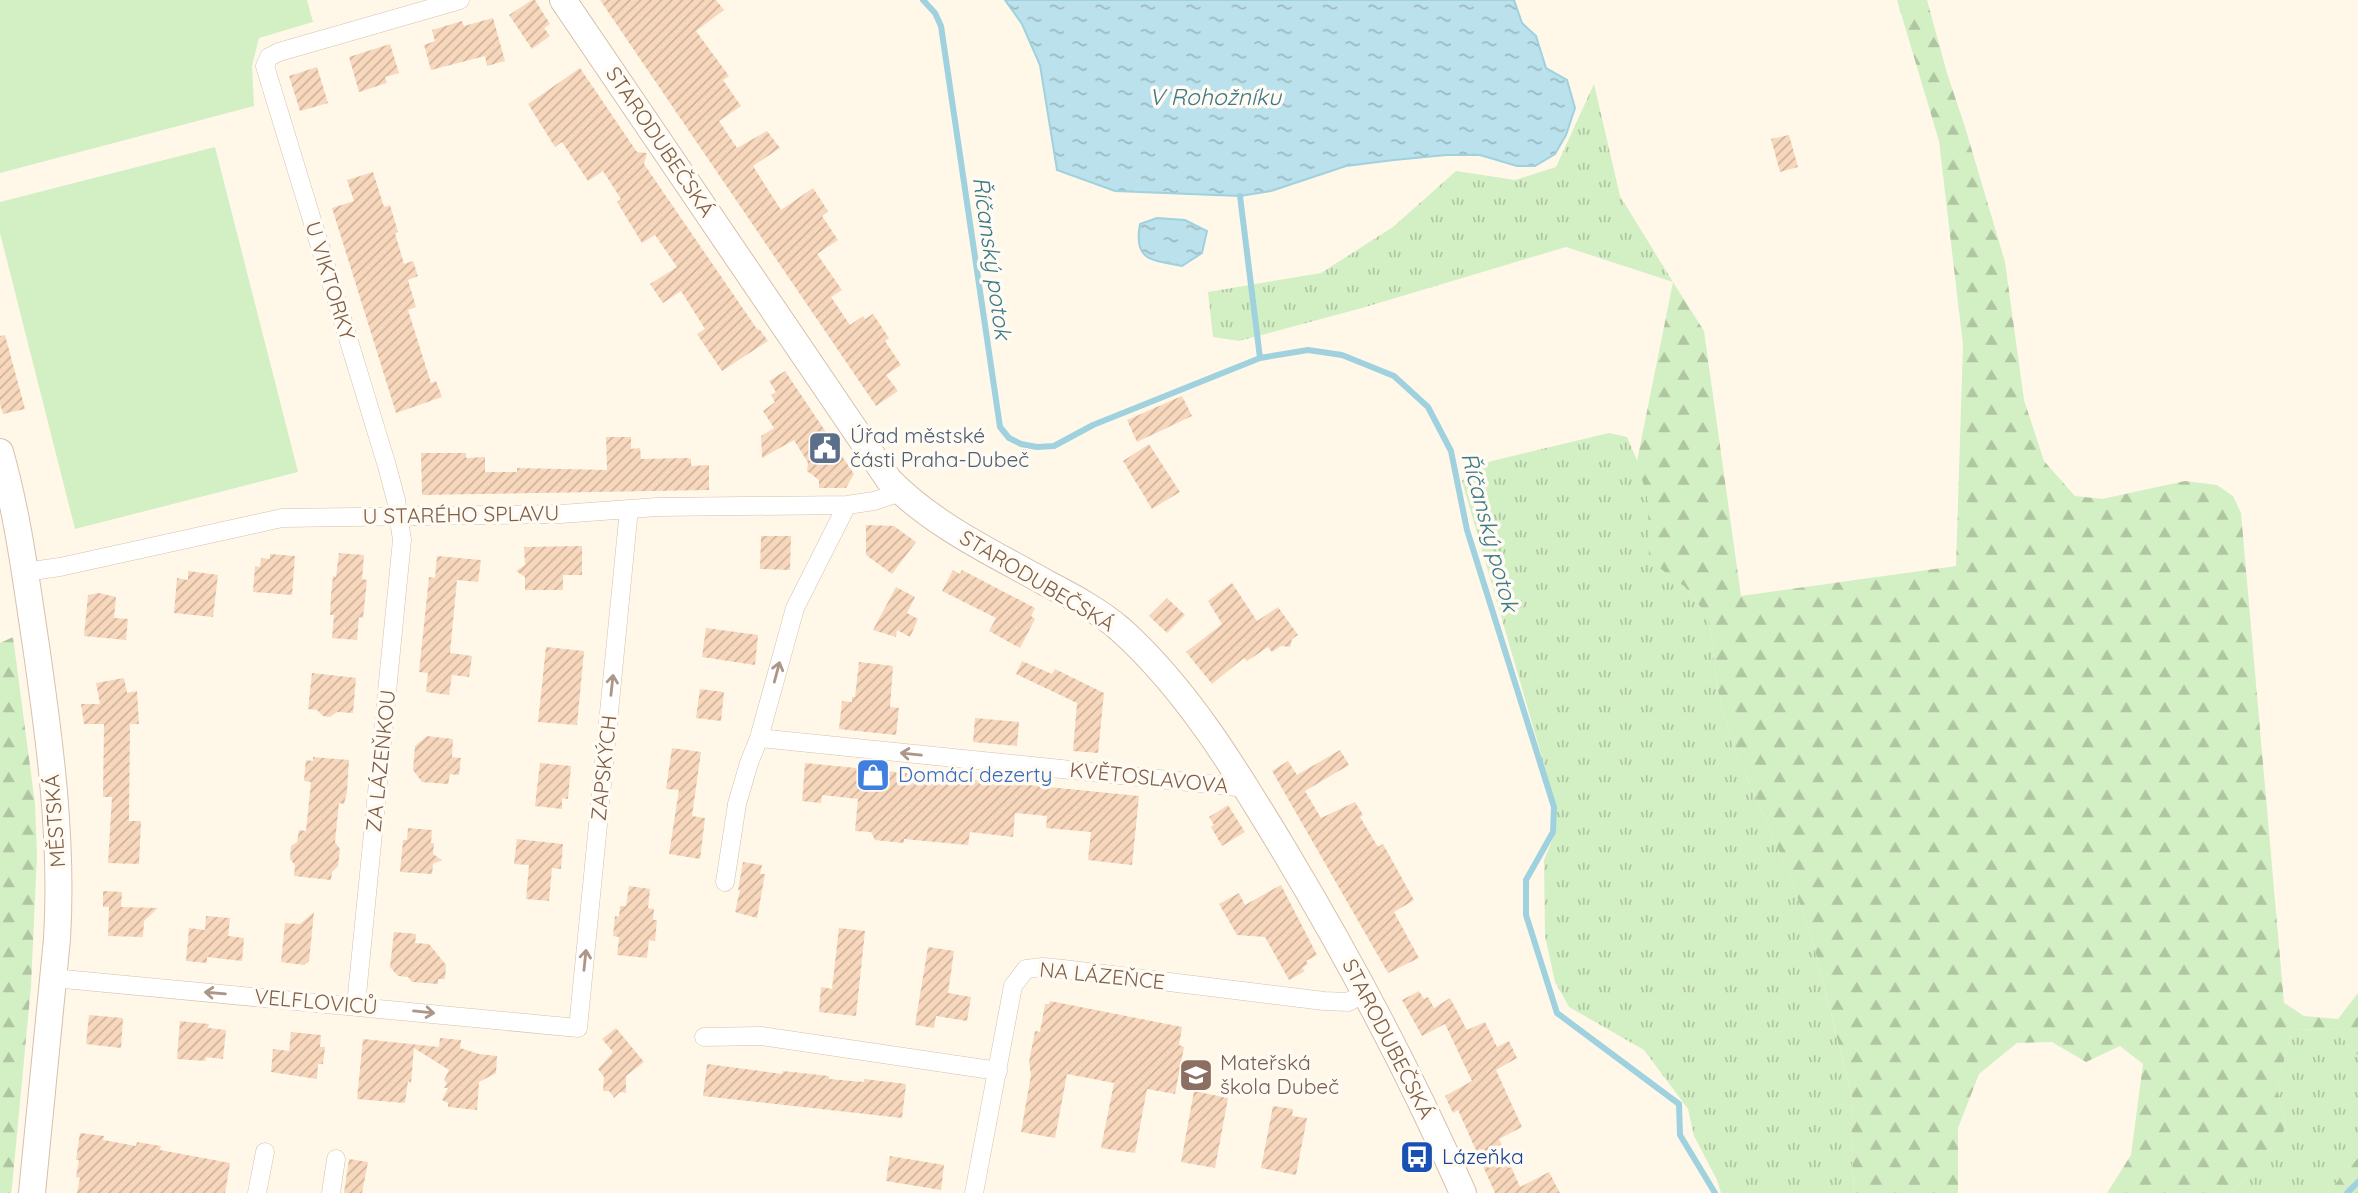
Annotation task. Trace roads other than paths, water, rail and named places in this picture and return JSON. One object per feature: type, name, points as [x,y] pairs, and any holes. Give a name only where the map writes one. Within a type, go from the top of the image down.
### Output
[{"type":"street","name":"U VIKTORKY","points":[[400,517],[387,466],[266,73],[266,60],[279,52],[460,0]]},
{"type":"street","name":"STARODUBEČSKÁ","points":[[563,0],[889,480],[947,528],[1067,594],[1117,626],[1148,655],[1190,707],[1247,788],[1314,900],[1413,1086],[1463,1193]]},
{"type":"street","name":"MĚSTSKÁ","points":[[0,452],[19,526],[45,711],[58,846],[60,897],[32,1193]]},
{"type":"street","name":"U STARÉHO SPLAVU","points":[[25,572],[60,567],[282,518],[561,514],[629,509],[847,505],[874,501],[901,492]]},
{"type":"street","points":[[725,882],[737,804],[759,738],[795,608],[847,505]]},
{"type":"street","name":"ZAPSKÝCH","points":[[578,1028],[629,509]]},
{"type":"street","name":"ZA LÁZEŇKOU","points":[[356,1006],[401,554],[400,517]]},
{"type":"street","name":"KVĚTOSLAVOVA","points":[[759,738],[1247,788]]},
{"type":"street","name":"NA LÁZEŇCE","points":[[974,1193],[1013,986],[1026,969],[1053,968],[1324,1001],[1348,1002],[1365,993]]},
{"type":"street","name":"VELFLOVICŮ","points":[[53,978],[578,1028]]},
{"type":"street","points":[[704,1037],[761,1037],[998,1071]]},
{"type":"street","points":[[257,1193],[265,1152]]},
{"type":"street","points":[[331,1193],[336,1159]]},
{"type":"water","name":"V Rohožníku","points":[[1005,0],[1514,0],[1522,23],[1536,36],[1546,68],[1567,80],[1575,108],[1566,135],[1555,154],[1535,166],[1517,166],[1480,155],[1446,155],[1346,166],[1271,191],[1240,196],[1115,191],[1057,170],[1040,65],[1022,24]]},
{"type":"water","points":[[1157,218],[1185,220],[1207,231],[1202,253],[1182,266],[1147,257],[1139,245],[1140,224]]},
{"type":"waterway","name":"Říčanský potok","points":[[923,0],[935,13],[941,26],[1000,427],[1009,438],[1037,447],[1054,446],[1093,425],[1260,358],[1308,350],[1342,355],[1394,376],[1428,407],[1451,451],[1467,530],[1554,807],[1553,832],[1526,880],[1526,915],[1557,1013],[1679,1104],[1680,1135],[1715,1193]]},
{"type":"waterway","points":[[1240,196],[1260,358]]},
{"type":"waterway","name":"Říčanský potok","points":[[2347,1193],[2358,1182]]},
{"type":"place","name":"Úřad městské části Praha-Dubeč","points":[[825,448]]},
{"type":"place","name":"Domácí dezerty","points":[[873,775]]},
{"type":"place","name":"Mateřská škola Dubeč","points":[[1196,1075]]},
{"type":"place","name":"Lázeňka","points":[[1417,1157]]}]
